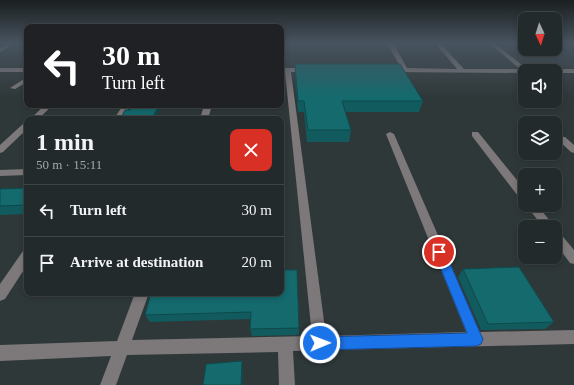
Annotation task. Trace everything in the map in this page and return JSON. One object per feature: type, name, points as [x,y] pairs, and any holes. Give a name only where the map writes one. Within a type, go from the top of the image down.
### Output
[{"type":"street","points":[[400,61],[405,70]]},
{"type":"street","points":[[454,61],[462,70]]},
{"type":"street","points":[[0,70],[24,70]]},
{"type":"street","points":[[320,70],[285,70],[320,343]]},
{"type":"street","points":[[382,70],[518,71]]},
{"type":"street","points":[[562,71],[574,71]]},
{"type":"street","points":[[14,88],[24,81]]},
{"type":"street","points":[[37,116],[46,108]]},
{"type":"street","points":[[0,150],[24,128]]},
{"type":"street","points":[[390,134],[476,339]]},
{"type":"street","points":[[475,134],[518,188]]},
{"type":"street","points":[[562,139],[574,150]]},
{"type":"street","points":[[0,172],[24,172]]},
{"type":"street","points":[[537,212],[543,220]]},
{"type":"street","points":[[562,244],[574,259]]},
{"type":"street","points":[[0,295],[24,259]]},
{"type":"street","points":[[108,385],[141,296]]},
{"type":"street","points":[[0,353],[122,348],[574,337]]},
{"type":"street","points":[[285,344],[287,385]]},
{"type":"building","points":[[295,64],[400,64],[423,101],[342,101],[351,130],[308,130],[304,101],[298,101]]},
{"type":"building","points":[[132,108],[158,108],[154,116],[122,116],[125,110],[130,110]]},
{"type":"building","points":[[24,188],[24,205],[0,206],[0,189]]},
{"type":"building","points":[[519,267],[554,322],[488,324],[463,269]]},
{"type":"building","points":[[284,270],[297,270],[299,328],[250,329],[251,312],[145,315],[150,296],[284,296]]},
{"type":"building","points":[[242,361],[241,385],[203,385],[206,364]]},
{"type":"route","points":[[320,343],[476,339],[439,252]]}]
